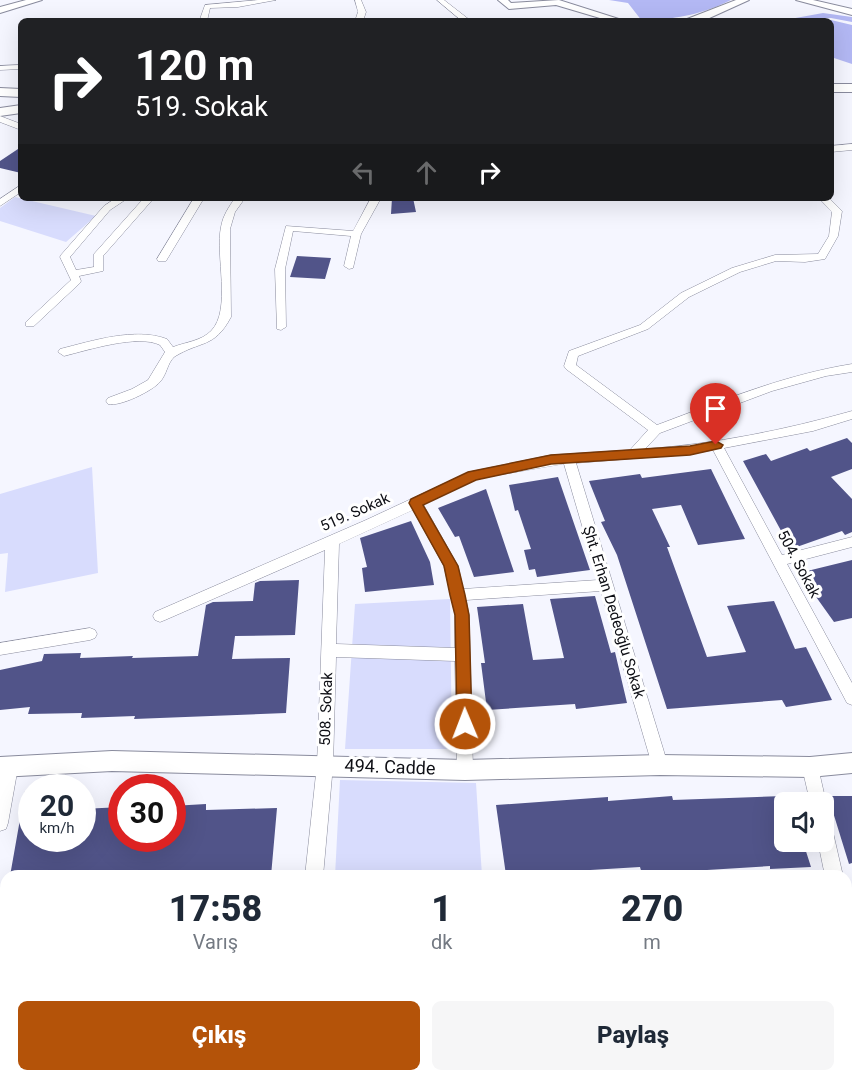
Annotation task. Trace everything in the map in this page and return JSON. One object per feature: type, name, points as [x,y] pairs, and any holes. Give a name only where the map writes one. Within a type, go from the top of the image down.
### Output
[{"type":"highway","points":[[0,78],[18,77]]},
{"type":"highway","points":[[0,83],[18,83]]},
{"type":"highway","points":[[834,88],[852,88]]},
{"type":"highway","points":[[0,92],[18,93]]},
{"type":"highway","points":[[834,97],[852,97]]},
{"type":"highway","points":[[0,112],[18,109]]},
{"type":"street","points":[[0,10],[38,0]]},
{"type":"street","points":[[204,18],[207,6],[238,5],[273,0]]},
{"type":"street","points":[[358,0],[362,12],[360,18]]},
{"type":"street","points":[[441,0],[463,18]]},
{"type":"street","points":[[503,0],[509,6],[556,2],[610,18]]},
{"type":"street","points":[[702,18],[744,0]]},
{"type":"street","points":[[801,0],[852,12]]},
{"type":"street","points":[[0,68],[18,67]]},
{"type":"street","points":[[0,118],[18,126]]},
{"type":"street","points":[[834,149],[852,147]]},
{"type":"street","points":[[0,203],[18,190]]},
{"type":"street","points":[[30,324],[75,281],[65,257],[101,215],[119,201]]},
{"type":"street","points":[[73,274],[99,269],[98,256],[146,201]]},
{"type":"street","points":[[162,259],[197,201]]},
{"type":"street","points":[[112,401],[148,387],[159,376],[162,362],[171,353],[210,340],[223,323],[226,317],[227,274],[225,229],[230,212],[238,201]]},
{"type":"street","points":[[349,266],[356,234],[374,201]]},
{"type":"street","points":[[656,430],[570,366],[573,354],[644,327],[685,295],[736,270],[775,258],[821,257],[831,245],[837,225],[837,212],[827,201]]},
{"type":"street","points":[[281,327],[280,269],[289,228],[356,234]]},
{"type":"street","points":[[64,352],[127,340],[154,338],[163,342],[171,353]]},
{"type":"street","points":[[633,454],[656,430],[768,388],[826,372],[852,369]]},
{"type":"street","name":"519. Sokak","points":[[160,616],[473,476],[568,459],[690,450],[813,427],[852,415]]},
{"type":"street","name":"504. Sokak","points":[[716,445],[852,698]]},
{"type":"street","name":"Şht. Erhan Dedeoğlu Sokak","points":[[568,459],[660,765]]},
{"type":"street","points":[[416,503],[451,566],[462,615],[465,770]]},
{"type":"street","name":"508. Sokak","points":[[315,870],[325,765],[332,541]]},
{"type":"street","points":[[779,561],[852,542]]},
{"type":"street","points":[[458,595],[607,585]]},
{"type":"street","points":[[0,649],[90,634]]},
{"type":"street","points":[[328,650],[463,655]]},
{"type":"street","name":"494. Cadde","points":[[5,767],[112,761],[465,770],[660,765],[810,767],[852,763]]},
{"type":"street","points":[[0,823],[5,767]]},
{"type":"street","points":[[810,767],[816,792]]},
{"type":"street","points":[[829,852],[833,870]]},
{"type":"shaded area","points":[[609,0],[731,0],[691,15],[670,18],[640,18],[628,3]]},
{"type":"shaded area","points":[[823,13],[852,17],[852,22],[834,18],[796,18]]},
{"type":"shaded area","points":[[834,21],[852,25],[852,64],[834,58]]},
{"type":"shaded area","points":[[15,197],[18,198],[18,201],[32,201],[96,216],[66,242],[0,221],[0,208]]},
{"type":"shaded area","points":[[92,467],[98,573],[5,592],[8,553],[0,554],[0,494]]},
{"type":"shaded area","points":[[450,599],[452,749],[345,749],[355,604]]},
{"type":"shaded area","points":[[340,780],[476,783],[482,870],[335,870]]},
{"type":"building","points":[[18,149],[18,172],[0,168],[0,161]]},
{"type":"building","points":[[392,201],[414,201],[416,212],[391,214]]},
{"type":"building","points":[[297,256],[331,258],[325,279],[290,277]]},
{"type":"building","points":[[847,438],[852,443],[852,469],[831,477],[852,499],[852,532],[845,535],[842,531],[791,549],[743,461],[766,454],[771,461],[807,448],[810,451]]},
{"type":"building","points":[[711,469],[745,539],[698,545],[681,505],[652,509],[670,547],[667,547],[707,657],[746,652],[727,606],[774,601],[795,649],[806,647],[832,700],[786,707],[782,700],[667,709],[617,555],[601,522],[605,521],[589,481],[640,474],[642,478]]},
{"type":"building","points":[[558,477],[590,570],[537,577],[535,569],[529,570],[524,550],[531,549],[518,510],[515,511],[509,485]]},
{"type":"building","points":[[486,489],[514,572],[474,577],[459,536],[455,537],[438,508]]},
{"type":"building","points":[[411,521],[430,562],[434,585],[365,592],[362,568],[367,567],[360,538]]},
{"type":"building","points":[[852,560],[852,618],[834,622],[799,573]]},
{"type":"building","points":[[299,580],[295,635],[235,636],[232,659],[290,658],[286,713],[134,719],[135,716],[81,718],[82,713],[28,714],[30,707],[0,710],[0,670],[42,661],[44,654],[81,653],[80,658],[198,656],[206,605],[213,602],[253,601],[255,583],[260,581]]},
{"type":"building","points":[[595,596],[611,653],[615,652],[627,703],[576,709],[575,704],[487,710],[481,663],[485,663],[477,607],[523,604],[533,660],[564,658],[550,599]]},
{"type":"building","points":[[672,796],[673,800],[774,796],[774,852],[806,852],[811,867],[770,869],[770,866],[706,870],[641,870],[640,867],[590,870],[505,870],[496,805],[608,797],[608,801]]},
{"type":"building","points":[[834,796],[852,796],[852,863],[849,864],[834,815]]},
{"type":"building","points":[[206,804],[206,810],[277,808],[272,870],[11,870],[18,831],[18,852],[96,852],[96,808],[108,808],[108,852],[186,852],[186,805]]},
{"type":"route","points":[[465,724],[462,615],[458,595],[451,566],[416,503],[473,476],[551,460],[690,450],[716,445]]}]
